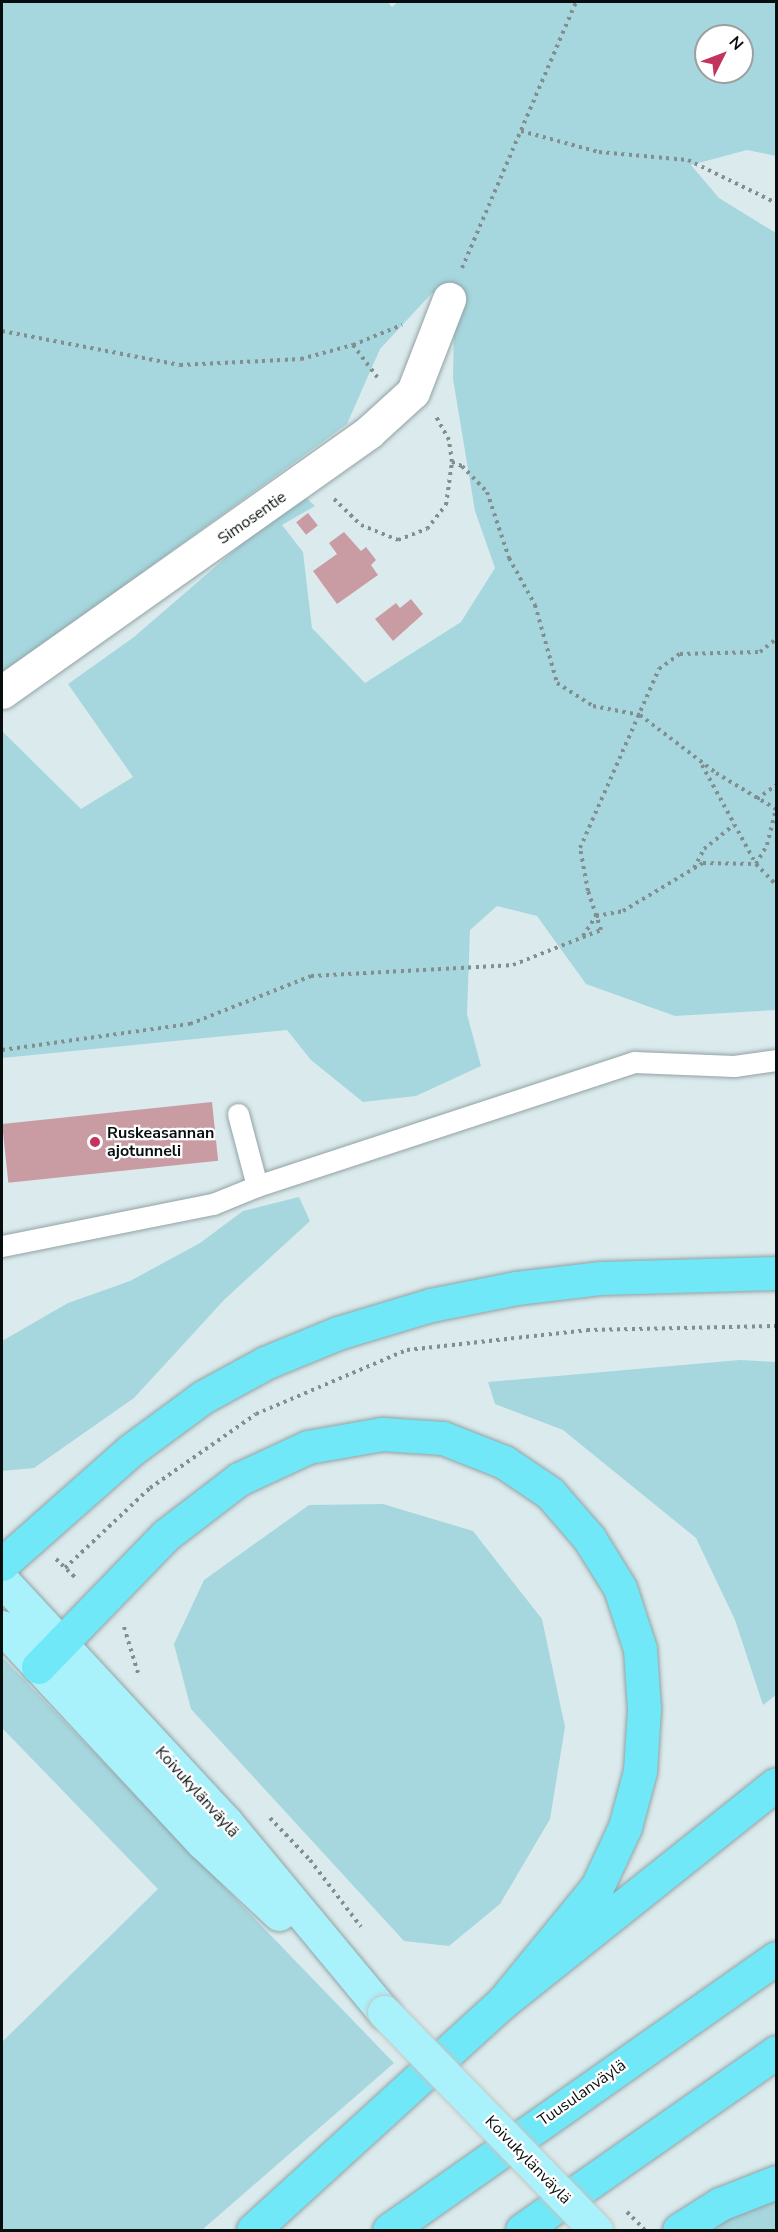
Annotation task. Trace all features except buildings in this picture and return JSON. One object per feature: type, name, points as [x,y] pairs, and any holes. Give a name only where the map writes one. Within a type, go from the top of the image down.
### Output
[{"type":"highway","points":[[2,1564],[131,1450],[203,1397],[266,1363],[338,1334],[430,1305],[516,1288],[601,1278],[777,1273]]},
{"type":"highway","points":[[49,1655],[98,1601],[166,1535],[239,1479],[308,1447],[382,1434],[443,1438],[504,1462],[550,1493],[589,1538],[620,1588],[640,1649],[644,1709],[640,1771],[625,1827],[597,1887],[503,2002]]},
{"type":"highway","points":[[253,2230],[503,2002],[777,1784]]},
{"type":"highway","name":"Tuusulanväylä","points":[[389,2230],[777,1958]]},
{"type":"highway","points":[[522,2230],[777,2052]]},
{"type":"highway","points":[[679,2230],[777,2170]]},
{"type":"highway","points":[[720,2204],[777,2182]]},
{"type":"main road","name":"Koivukylänväylä","points":[[2,1580],[49,1655],[203,1843],[384,2012],[596,2230]]},
{"type":"main road","name":"Koivukylänväylä","points":[[2,1626],[49,1655]]},
{"type":"street","name":"Simosentie","points":[[2,692],[311,476],[406,398],[438,333],[449,299]]},
{"type":"lane","points":[[2,1246],[213,1204],[257,1186],[634,1062],[734,1066],[777,1060]]},
{"type":"lane","points":[[238,1114],[257,1186]]},
{"type":"path","points":[[449,299],[576,2]]},
{"type":"path","points":[[521,131],[599,152],[688,160],[777,203]]},
{"type":"path","points":[[2,331],[180,365],[301,359],[353,345],[403,325],[438,333]]},
{"type":"path","points":[[311,476],[361,525],[398,540],[427,530],[441,516],[452,462],[449,440],[353,345]]},
{"type":"path","points":[[452,462],[462,466],[487,492],[509,558],[536,605],[557,683],[593,706],[640,715],[700,762],[777,810],[767,845],[756,864]]},
{"type":"path","points":[[2,1050],[190,1024],[311,976],[513,965],[601,930],[580,848],[659,669],[681,654],[760,652],[777,639]]},
{"type":"path","points":[[700,762],[756,864],[777,885]]},
{"type":"path","points":[[757,799],[777,785]]},
{"type":"path","points":[[694,869],[704,849],[734,825]]},
{"type":"path","points":[[581,938],[596,916],[623,910],[703,863],[756,864]]},
{"type":"path","points":[[65,1568],[150,1488],[256,1414],[407,1350],[587,1330],[777,1326]]},
{"type":"path","points":[[33,1535],[127,1630],[129,1653],[142,1684]]},
{"type":"path","points":[[262,1809],[310,1860],[368,1935]]},
{"type":"shaded area","points":[[2,2],[388,2],[392,7],[398,2],[776,2],[776,156],[747,150],[691,165],[719,198],[776,233],[776,1010],[675,1016],[586,984],[537,916],[497,906],[470,930],[467,1014],[481,1066],[416,1096],[363,1102],[311,1060],[287,1030],[2,1058],[2,731],[81,809],[133,777],[68,684],[134,637],[297,496],[304,496],[315,506],[282,525],[303,552],[312,628],[365,683],[461,622],[495,568],[475,511],[453,379],[454,322],[459,298],[432,293],[380,349],[347,424],[2,674]]},
{"type":"shaded area","points":[[299,1197],[310,1221],[224,1300],[134,1398],[34,1468],[2,1471],[2,1341],[68,1303],[130,1281],[200,1243],[243,1211]]},
{"type":"shaded area","points":[[740,1360],[776,1362],[776,1695],[763,1705],[735,1620],[696,1538],[563,1430],[495,1404],[488,1382]]},
{"type":"shaded area","points":[[383,1504],[473,1531],[542,1619],[565,1727],[550,1819],[500,1904],[449,1946],[404,1941],[191,1709],[174,1644],[204,1580],[309,1505]]},
{"type":"shaded area","points":[[2,1657],[394,2063],[202,2230],[2,2230],[2,2042],[158,1889],[2,1728]]},
{"type":"shaded area","points":[[776,2193],[776,2230],[713,2230],[722,2223]]},
{"type":"place","name":"Ruskeasannan ajotunneli","points":[[95,1142]]}]
